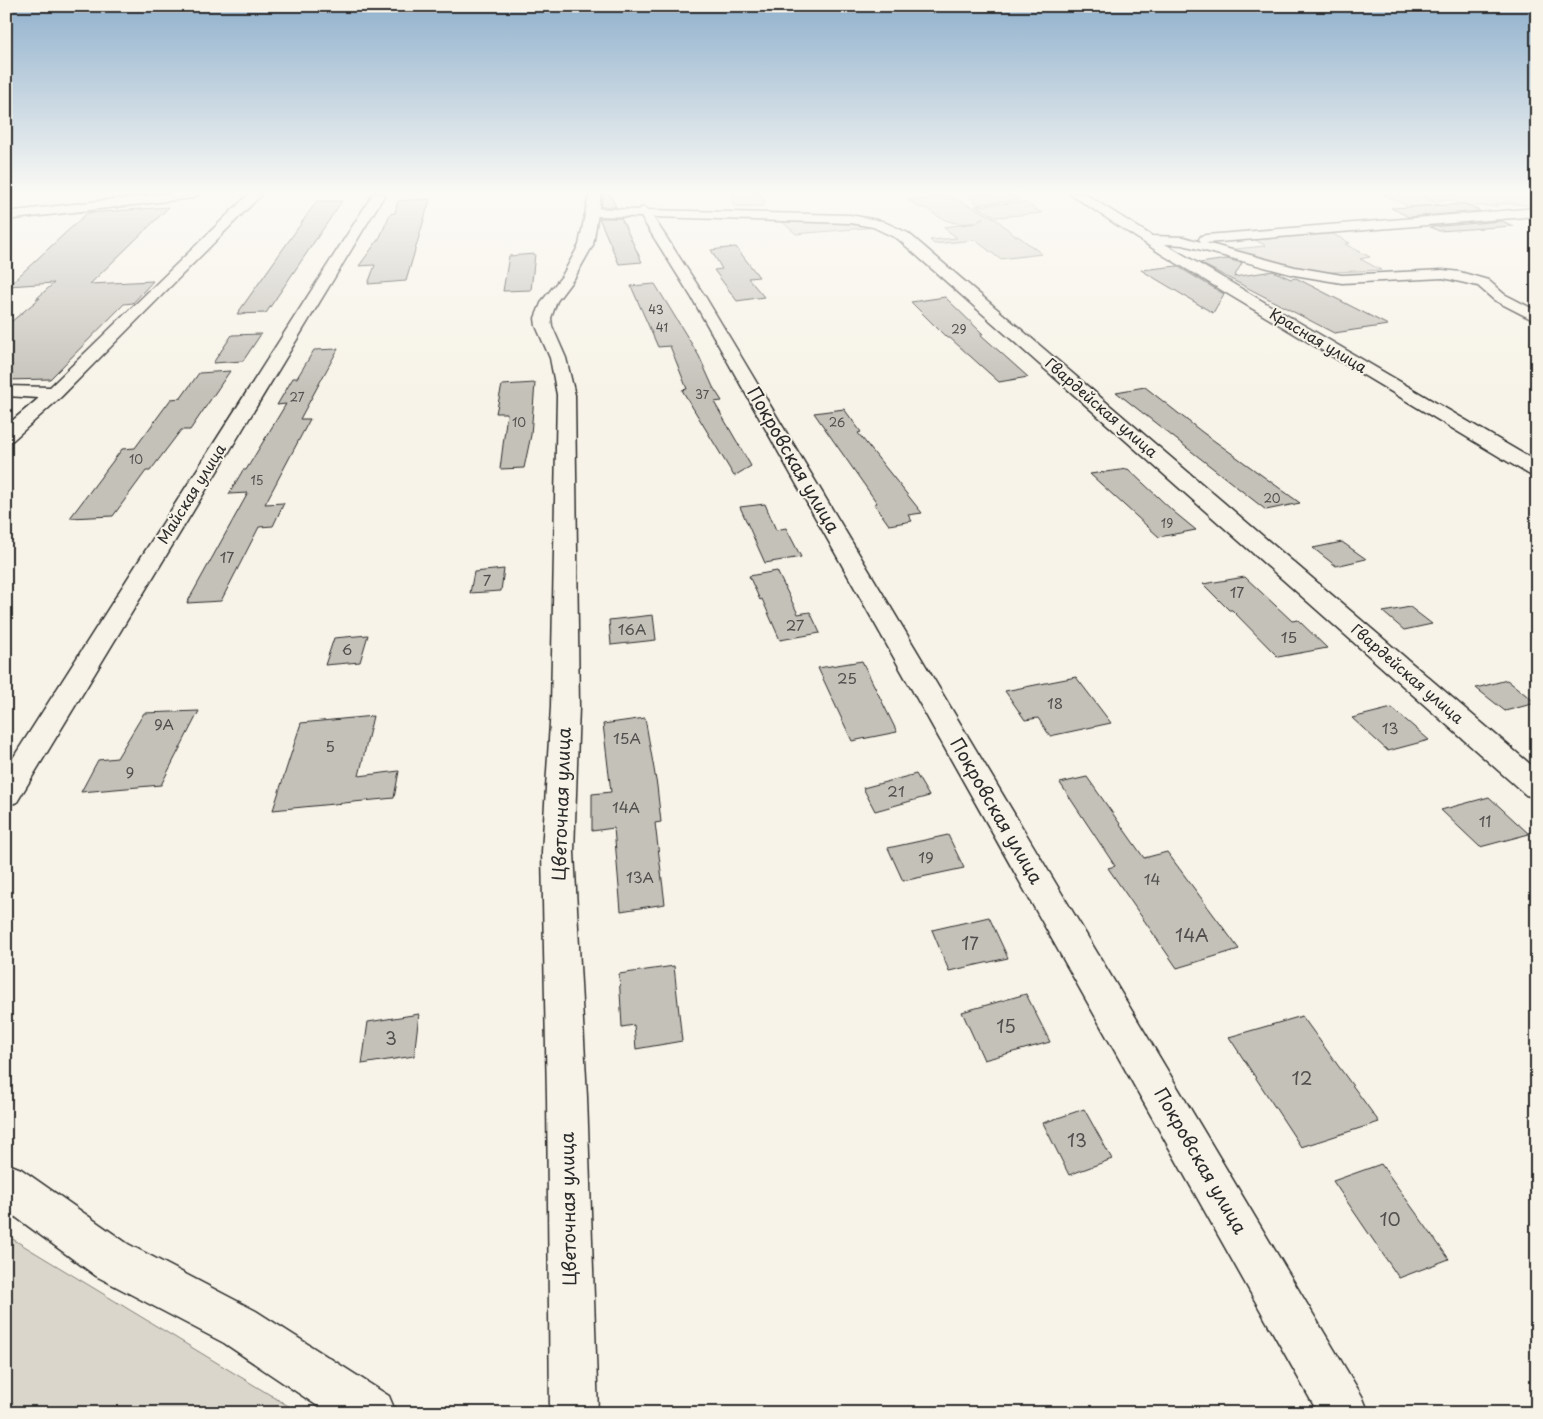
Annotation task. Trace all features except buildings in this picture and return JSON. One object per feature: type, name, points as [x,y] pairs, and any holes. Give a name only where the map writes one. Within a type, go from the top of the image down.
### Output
[{"type":"street","points":[[6,436],[55,393],[189,260]]},
{"type":"street","name":"Майская улица","points":[[6,794],[338,260]]},
{"type":"street","name":"Цветочная улица","points":[[574,1413],[567,1098],[558,852],[565,707],[566,395],[558,358],[544,326],[543,318],[550,301],[578,260]]},
{"type":"street","name":"Покровская улица","points":[[674,260],[699,298],[1346,1413]]},
{"type":"street","name":"Гвардейская улица","points":[[929,260],[1537,788]]},
{"type":"street","name":"Красная улица","points":[[1182,260],[1537,471]]},
{"type":"street","points":[[1254,260],[1294,271],[1342,279],[1442,274],[1514,288]]},
{"type":"street","points":[[1460,276],[1483,283],[1499,297],[1537,316]]},
{"type":"street","points":[[6,391],[55,393]]},
{"type":"street","points":[[6,1184],[112,1260],[240,1327],[372,1413]]},
{"type":"shaded area","points":[[1268,260],[1362,260],[1381,270],[1333,272],[1328,274]]},
{"type":"shaded area","points":[[6,1235],[300,1413],[6,1413]]}]
